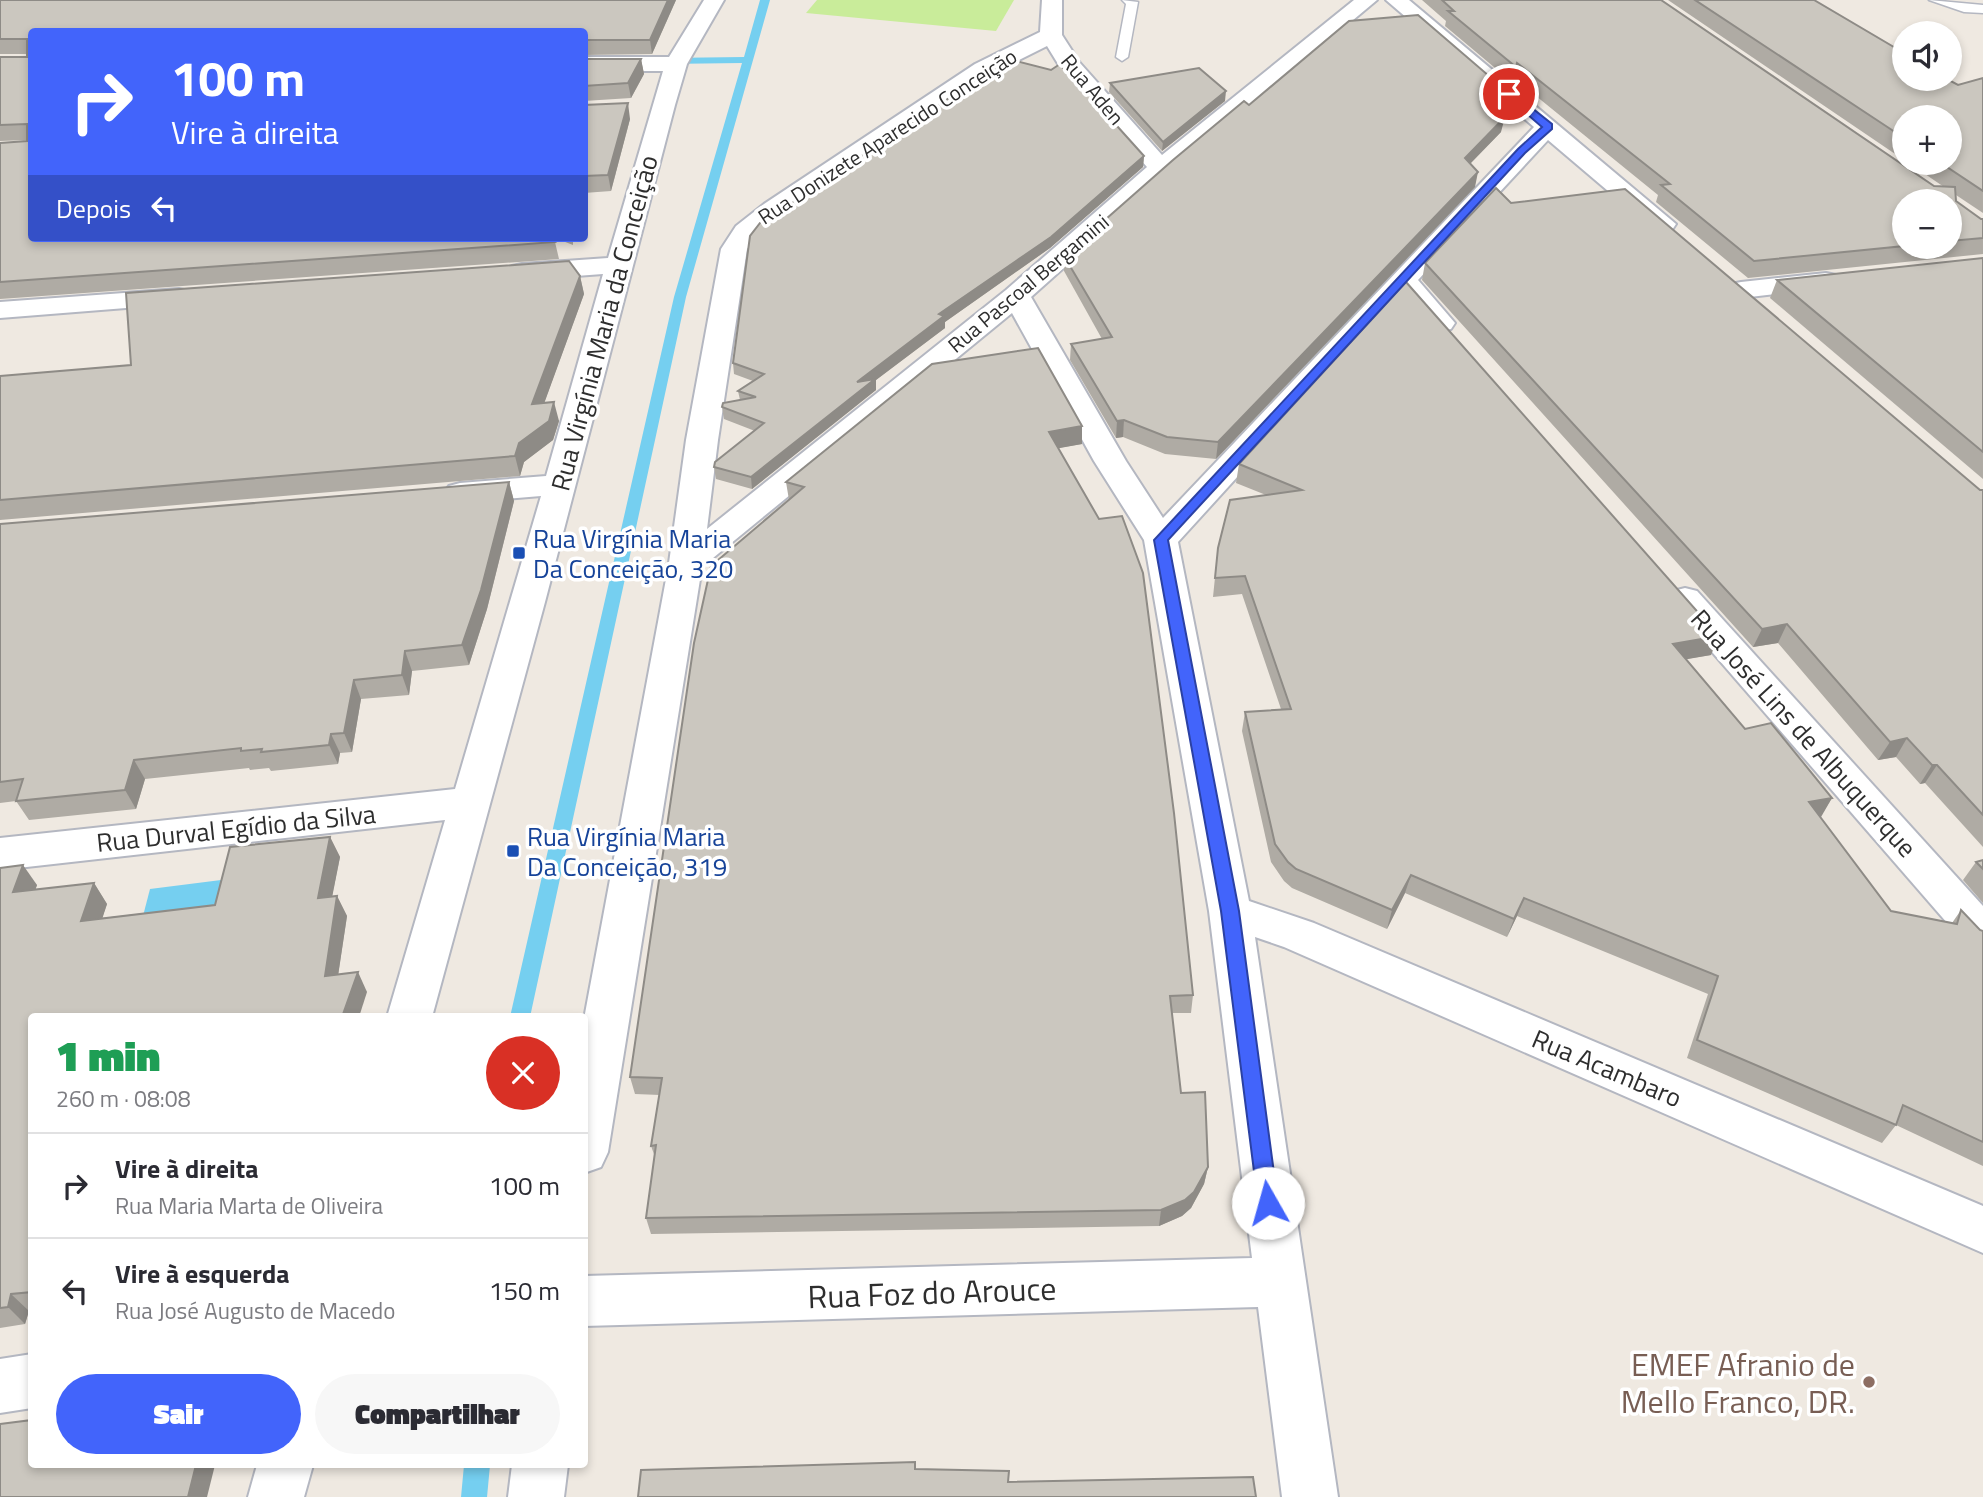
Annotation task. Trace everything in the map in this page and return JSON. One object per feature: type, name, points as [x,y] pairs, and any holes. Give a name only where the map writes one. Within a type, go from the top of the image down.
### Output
[{"type":"street","name":"Rua Virgínia Maria da Conceição","points":[[410,1013],[620,265],[650,106],[714,0]]},
{"type":"street","name":"Rua Aden","points":[[1052,0],[1051,35],[1071,67],[1161,168]]},
{"type":"street","name":"Rua Pascoal Bergamini","points":[[686,563],[1016,296],[1161,168],[1367,0]]},
{"type":"street","points":[[1396,0],[1680,239]]},
{"type":"street","name":"Rua Donizete Aparecido Conceição","points":[[686,563],[702,440],[734,249],[745,229],[983,69],[1051,35]]},
{"type":"street","points":[[588,64],[676,64]]},
{"type":"street","points":[[1161,540],[1521,151],[1548,127]]},
{"type":"street","points":[[496,274],[620,265]]},
{"type":"street","points":[[1762,309],[1731,282],[1849,279]]},
{"type":"street","points":[[1402,280],[1466,351]]},
{"type":"street","points":[[0,310],[207,295]]},
{"type":"street","points":[[1016,296],[1110,461],[1161,540],[1230,911],[1310,1497]]},
{"type":"street","points":[[436,495],[559,485]]},
{"type":"street","points":[[588,1129],[686,563]]},
{"type":"street","name":"Rua José Lins de Albuquerque","points":[[1665,576],[1983,935]]},
{"type":"street","name":"Rua Durval Egídio da Silva","points":[[0,854],[471,802]]},
{"type":"street","name":"Rua Acambaro","points":[[1230,911],[1298,935],[1983,1230]]},
{"type":"street","name":"Rua Foz do Arouce","points":[[588,1301],[1279,1282]]},
{"type":"street","points":[[0,1386],[28,1382]]},
{"type":"street","points":[[276,1497],[284,1468]]},
{"type":"street","points":[[536,1497],[540,1468]]},
{"type":"lane","points":[[1122,57],[1132,2],[1128,0]]},
{"type":"lane","points":[[1935,0],[1965,8],[1983,9]]},
{"type":"green space","points":[[817,0],[1014,0],[996,31],[806,13]]},
{"type":"water","points":[[229,879],[224,906],[143,916],[150,889]]},
{"type":"building","points":[[0,0],[668,0],[650,40],[588,40],[588,28],[28,28],[28,242],[555,242],[0,282],[0,143],[27,141],[27,124],[0,125],[0,57],[27,57],[27,39],[0,39]]},
{"type":"building","points":[[1442,0],[1661,0],[1892,157],[1892,175],[1918,175],[1934,186],[1955,189],[1892,189],[1892,247],[1754,261],[1661,185],[1670,184],[1517,63],[1516,67],[1448,11],[1454,11]]},
{"type":"building","points":[[1695,0],[1814,0],[1892,46],[1892,91],[1962,91],[1962,84],[1983,78],[1983,191],[1959,175],[1962,175],[1962,105],[1892,105],[1892,130]]},
{"type":"building","points":[[1418,15],[1510,94],[1505,117],[1465,158],[1478,172],[1218,442],[1167,437],[1124,420],[1117,421],[1071,344],[1112,337],[1064,256],[1244,101],[1249,105],[1349,21]]},
{"type":"building","points":[[588,59],[641,59],[628,83],[588,86]]},
{"type":"building","points":[[1008,59],[1051,70],[1060,64],[1078,87],[1082,87],[1144,156],[1051,237],[939,314],[944,316],[857,382],[875,379],[751,477],[714,467],[715,462],[764,423],[722,407],[723,403],[756,397],[738,391],[764,374],[733,363],[750,236],[760,223],[845,170],[842,169]]},
{"type":"building","points":[[1199,68],[1226,91],[1163,142],[1110,83]]},
{"type":"building","points":[[628,103],[608,175],[588,176],[588,105]]},
{"type":"building","points":[[1496,188],[1511,203],[1625,189],[1983,490],[1983,815],[1937,765],[1932,765],[1907,738],[1890,742],[1787,624],[1762,629],[1425,263]]},
{"type":"building","points":[[1962,205],[1983,219],[1983,238],[1962,240]]},
{"type":"building","points":[[1983,258],[1983,452],[1777,280]]},
{"type":"building","points":[[569,261],[580,276],[532,404],[554,402],[549,421],[519,443],[515,456],[0,500],[0,376],[131,365],[126,293]]},
{"type":"building","points":[[1406,282],[1719,636],[1673,644],[1745,729],[1771,723],[1832,798],[1809,802],[1891,911],[1957,924],[1961,910],[1983,931],[1983,1142],[1903,1105],[1896,1125],[1697,1040],[1718,976],[1524,898],[1514,919],[1411,875],[1392,910],[1296,869],[1275,844],[1245,712],[1291,709],[1245,576],[1215,578],[1218,548],[1230,500],[1302,490],[1239,464]]},
{"type":"building","points":[[1038,348],[1082,426],[1049,432],[1099,519],[1122,516],[1143,573],[1174,813],[1193,995],[1170,996],[1181,1093],[1205,1092],[1208,1167],[1194,1192],[1185,1200],[1161,1210],[646,1218],[656,1145],[651,1146],[662,1078],[630,1077],[694,643],[711,566],[804,487],[786,482],[932,364]]},
{"type":"building","points":[[509,482],[481,590],[462,645],[405,651],[402,675],[354,680],[344,733],[331,734],[329,745],[261,752],[262,749],[241,751],[241,748],[134,760],[125,790],[16,801],[23,779],[0,782],[0,524]]},
{"type":"building","points":[[330,837],[318,898],[337,896],[325,976],[358,972],[343,1013],[28,1013],[28,1292],[11,1294],[8,1307],[0,1308],[0,868],[23,865],[13,892],[94,883],[81,921],[215,905],[230,847]]},
{"type":"building","points":[[1983,860],[1983,869],[1976,862]]},
{"type":"building","points":[[28,1420],[28,1468],[195,1468],[188,1497],[0,1497],[0,1424]]},
{"type":"building","points":[[915,1462],[915,1469],[1009,1471],[1008,1482],[1253,1477],[1256,1497],[638,1497],[641,1470]]},
{"type":"waterway","points":[[521,1013],[680,297],[765,0]]},
{"type":"waterway","points":[[665,61],[746,60]]},
{"type":"waterway","points":[[474,1497],[477,1468]]},
{"type":"place","name":"Rua Virgínia Maria Da Conceição, 320","points":[[519,553]]},
{"type":"place","name":"Rua Virgínia Maria Da Conceição, 319","points":[[513,851]]},
{"type":"place","name":"EMEF Afranio de Mello Franco, DR.","points":[[1869,1382]]},
{"type":"route","points":[[1268,1203],[1230,911],[1161,540],[1521,151],[1548,127],[1509,94]]}]
